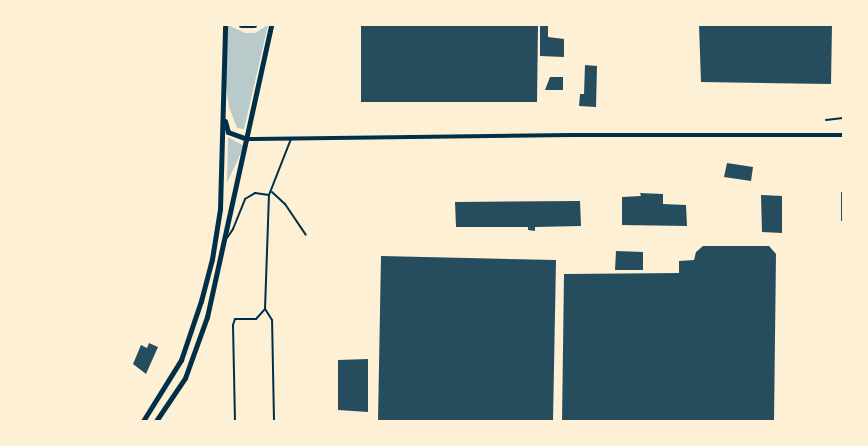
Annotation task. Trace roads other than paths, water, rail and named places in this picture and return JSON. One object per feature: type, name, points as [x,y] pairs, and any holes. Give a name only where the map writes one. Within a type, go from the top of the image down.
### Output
[{"type":"main road","points":[[143,421],[181,360],[201,301],[220,209],[225,25]]},
{"type":"main road","points":[[241,25],[254,25]]},
{"type":"main road","points":[[156,421],[174,397],[195,354],[225,240],[271,25]]},
{"type":"main road","points":[[222,114],[228,132],[248,139]]},
{"type":"street","points":[[248,139],[572,135],[843,135]]},
{"type":"lane","points":[[826,120],[843,118]]},
{"type":"lane","points":[[274,421],[272,320],[265,309],[269,195],[291,139]]},
{"type":"lane","points":[[271,191],[285,204],[306,235]]},
{"type":"lane","points":[[225,240],[233,229],[245,199],[255,193],[269,195]]},
{"type":"lane","points":[[235,421],[233,325],[235,319],[256,319],[265,309]]}]
